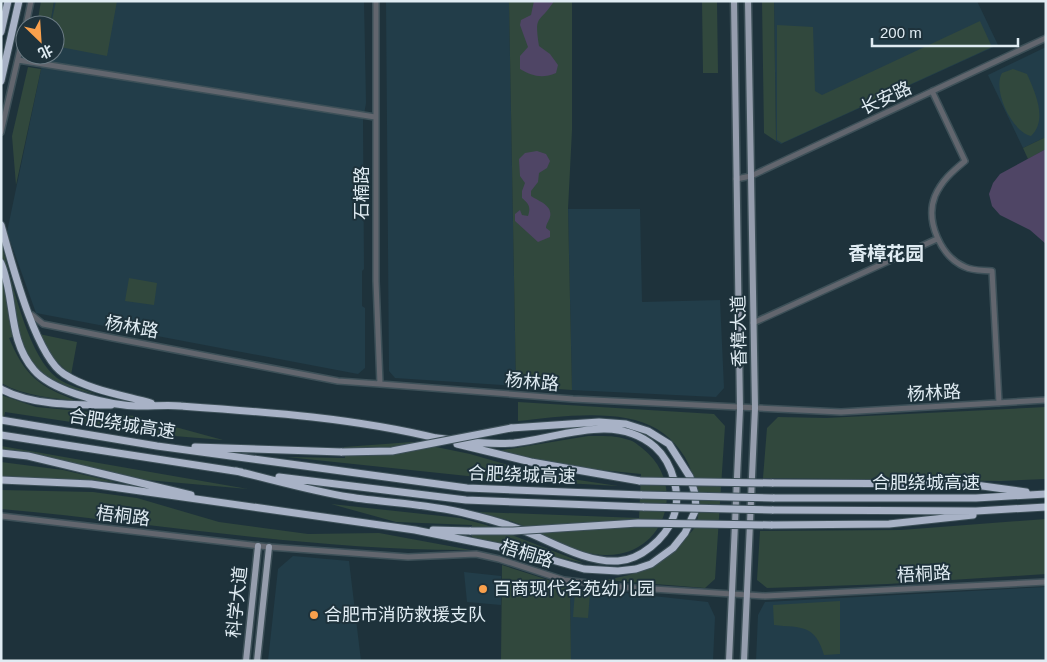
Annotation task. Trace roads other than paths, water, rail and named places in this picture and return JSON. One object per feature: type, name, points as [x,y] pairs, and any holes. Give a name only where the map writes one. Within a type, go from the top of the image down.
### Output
[{"type":"highway","points":[[1,32],[8,1]]},
{"type":"highway","points":[[1,81],[18,1]]},
{"type":"highway","points":[[1,225],[38,339],[46,354],[63,374],[85,385],[160,406]]},
{"type":"highway","points":[[1,263],[7,276],[16,339],[22,354],[42,378],[55,386],[124,405]]},
{"type":"highway","points":[[1,389],[14,396],[37,401],[124,405],[178,405],[342,420],[437,438],[530,462],[640,481],[968,484],[1045,494]]},
{"type":"highway","name":"合肥绕城高速","points":[[3,420],[157,446],[467,488],[774,498],[976,498],[1045,494]]},
{"type":"highway","points":[[1,480],[91,484],[415,530],[524,552],[584,570],[618,571],[636,569],[651,564],[672,548],[685,533],[696,509],[690,477],[669,444],[648,431],[626,424],[599,422],[511,428],[392,451],[342,452],[157,446]]},
{"type":"highway","points":[[236,471],[347,496],[465,513],[518,528],[587,557],[618,561],[644,552],[661,538],[673,518],[675,487],[672,470],[656,448],[636,434],[620,430],[595,429],[514,443],[437,438]]},
{"type":"highway","name":"合肥绕城高速","points":[[2,436],[236,471],[466,500],[772,510],[976,511],[1044,507]]},
{"type":"highway","points":[[1,453],[28,456],[124,478],[209,501]]},
{"type":"highway","points":[[415,530],[513,531],[638,523],[889,524],[1044,507]]},
{"type":"main road","name":"香樟大道","points":[[729,661],[740,409],[734,1]]},
{"type":"main road","name":"香樟大道","points":[[744,661],[755,408],[748,1]]},
{"type":"main road","name":"科学大道","points":[[246,661],[258,546]]},
{"type":"main road","name":"科学大道","points":[[257,661],[269,548]]},
{"type":"street","points":[[28,15],[31,1]]},
{"type":"street","name":"石楠路","points":[[376,1],[376,282],[380,384]]},
{"type":"street","name":"长安路","points":[[736,179],[751,176],[1046,38]]},
{"type":"street","points":[[1,132],[17,65]]},
{"type":"street","points":[[49,65],[375,117]]},
{"type":"street","points":[[932,91],[965,161],[946,177],[935,196],[932,207],[937,239],[950,259],[966,268],[992,272],[999,403]]},
{"type":"street","points":[[754,323],[937,239]]},
{"type":"street","name":"杨林路","points":[[28,308],[34,320],[43,324],[338,380],[380,384],[573,399],[740,409],[841,412],[1046,400]]},
{"type":"street","name":"梧桐路","points":[[1,516],[269,548],[408,557],[476,554],[499,559],[566,580],[621,587],[732,596],[1046,582]]},
{"type":"place","name":"百商现代名苑幼儿园","points":[[483,589]]},
{"type":"place","name":"合肥市消防救援支队","points":[[314,615]]},
{"type":"district","name":"香樟花园","points":[[886,253]]}]
